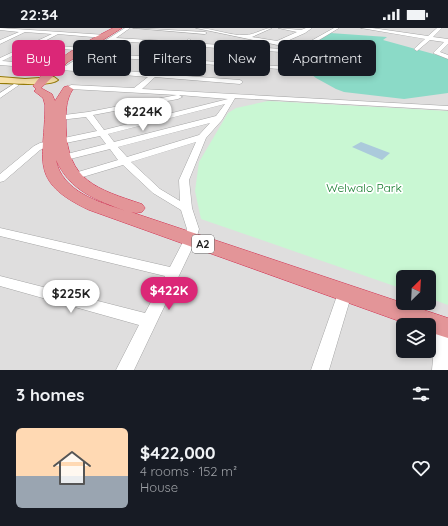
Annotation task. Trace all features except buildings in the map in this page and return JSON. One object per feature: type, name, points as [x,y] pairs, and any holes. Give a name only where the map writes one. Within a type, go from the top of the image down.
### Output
[{"type":"highway","points":[[102,40],[118,28]]},
{"type":"highway","points":[[103,40],[124,28]]},
{"type":"highway","points":[[39,87],[51,76]]},
{"type":"highway","points":[[64,76],[66,82]]},
{"type":"highway","points":[[39,87],[50,93],[66,82]]},
{"type":"highway","points":[[39,87],[66,82]]},
{"type":"highway","name":"A2","points":[[55,118],[66,82]]},
{"type":"highway","name":"A2","points":[[39,87],[49,98],[51,109],[55,118],[58,147],[72,177],[96,192],[192,234],[346,293],[447,324]]},
{"type":"highway","name":"A2","points":[[58,147],[49,162],[54,174],[65,189],[78,198],[95,206],[192,234],[396,299]]},
{"type":"highway","points":[[422,310],[447,324]]},
{"type":"main road","points":[[0,80],[39,87]]},
{"type":"main road","points":[[0,84],[39,87]]},
{"type":"street","points":[[0,42],[31,28]]},
{"type":"street","points":[[43,40],[69,28]]},
{"type":"street","points":[[107,37],[128,28]]},
{"type":"street","points":[[135,28],[182,31],[202,29],[259,40]]},
{"type":"street","points":[[131,41],[149,28]]},
{"type":"street","points":[[172,40],[188,28]]},
{"type":"street","points":[[206,43],[216,32],[226,28]]},
{"type":"street","points":[[248,38],[270,28]]},
{"type":"street","points":[[280,28],[302,32]]},
{"type":"street","points":[[317,40],[337,28]]},
{"type":"street","points":[[364,28],[448,41]]},
{"type":"street","points":[[391,32],[397,28]]},
{"type":"street","points":[[417,49],[440,28]]},
{"type":"street","points":[[0,29],[107,37],[125,40]]},
{"type":"street","points":[[152,40],[167,29]]},
{"type":"street","points":[[190,40],[202,29]]},
{"type":"street","points":[[267,40],[289,29]]},
{"type":"street","points":[[206,69],[232,35],[243,30]]},
{"type":"street","points":[[270,42],[278,43],[302,32],[310,31]]},
{"type":"street","points":[[317,34],[324,36]]},
{"type":"street","points":[[404,39],[409,35]]},
{"type":"street","points":[[131,41],[139,41]]},
{"type":"street","points":[[448,41],[436,53],[448,57]]},
{"type":"street","points":[[131,56],[139,50]]},
{"type":"street","points":[[0,62],[12,54]]},
{"type":"street","points":[[6,57],[12,58]]},
{"type":"street","points":[[0,62],[12,63]]},
{"type":"street","points":[[112,90],[138,68]]},
{"type":"street","points":[[132,74],[139,74]]},
{"type":"street","points":[[135,91],[153,76]]},
{"type":"street","points":[[170,82],[177,76]]},
{"type":"street","points":[[66,82],[112,90],[162,90],[192,76]]},
{"type":"street","points":[[196,94],[203,76]]},
{"type":"street","points":[[55,118],[88,114],[196,94],[221,76]]},
{"type":"street","points":[[125,370],[192,234],[186,208],[184,180],[202,137],[219,118],[231,98],[228,76]]},
{"type":"street","points":[[232,76],[240,82]]},
{"type":"street","points":[[0,96],[16,85]]},
{"type":"street","points":[[58,147],[102,133],[231,98],[448,108]]},
{"type":"street","points":[[88,114],[124,161],[159,194],[170,202],[186,208]]},
{"type":"street","points":[[0,179],[37,148],[111,145],[219,118]]},
{"type":"street","points":[[72,177],[202,137]]},
{"type":"street","points":[[0,232],[173,273]]},
{"type":"street","points":[[0,281],[149,321]]},
{"type":"street","points":[[320,370],[346,293]]},
{"type":"street","points":[[441,370],[447,324]]},
{"type":"shaded area","points":[[0,28],[448,28],[448,370],[0,370]]},
{"type":"green space","points":[[330,33],[387,37],[383,40],[448,58],[448,93],[404,99],[344,92],[336,89],[313,76],[376,76],[376,40],[318,40]]},
{"type":"green space","name":"Welwalo Park","points":[[268,101],[448,111],[448,305],[436,301],[436,270],[396,270],[396,287],[201,219],[195,191],[199,162],[228,113],[236,108]]},
{"type":"water","points":[[361,142],[390,153],[382,160],[352,147]]}]
